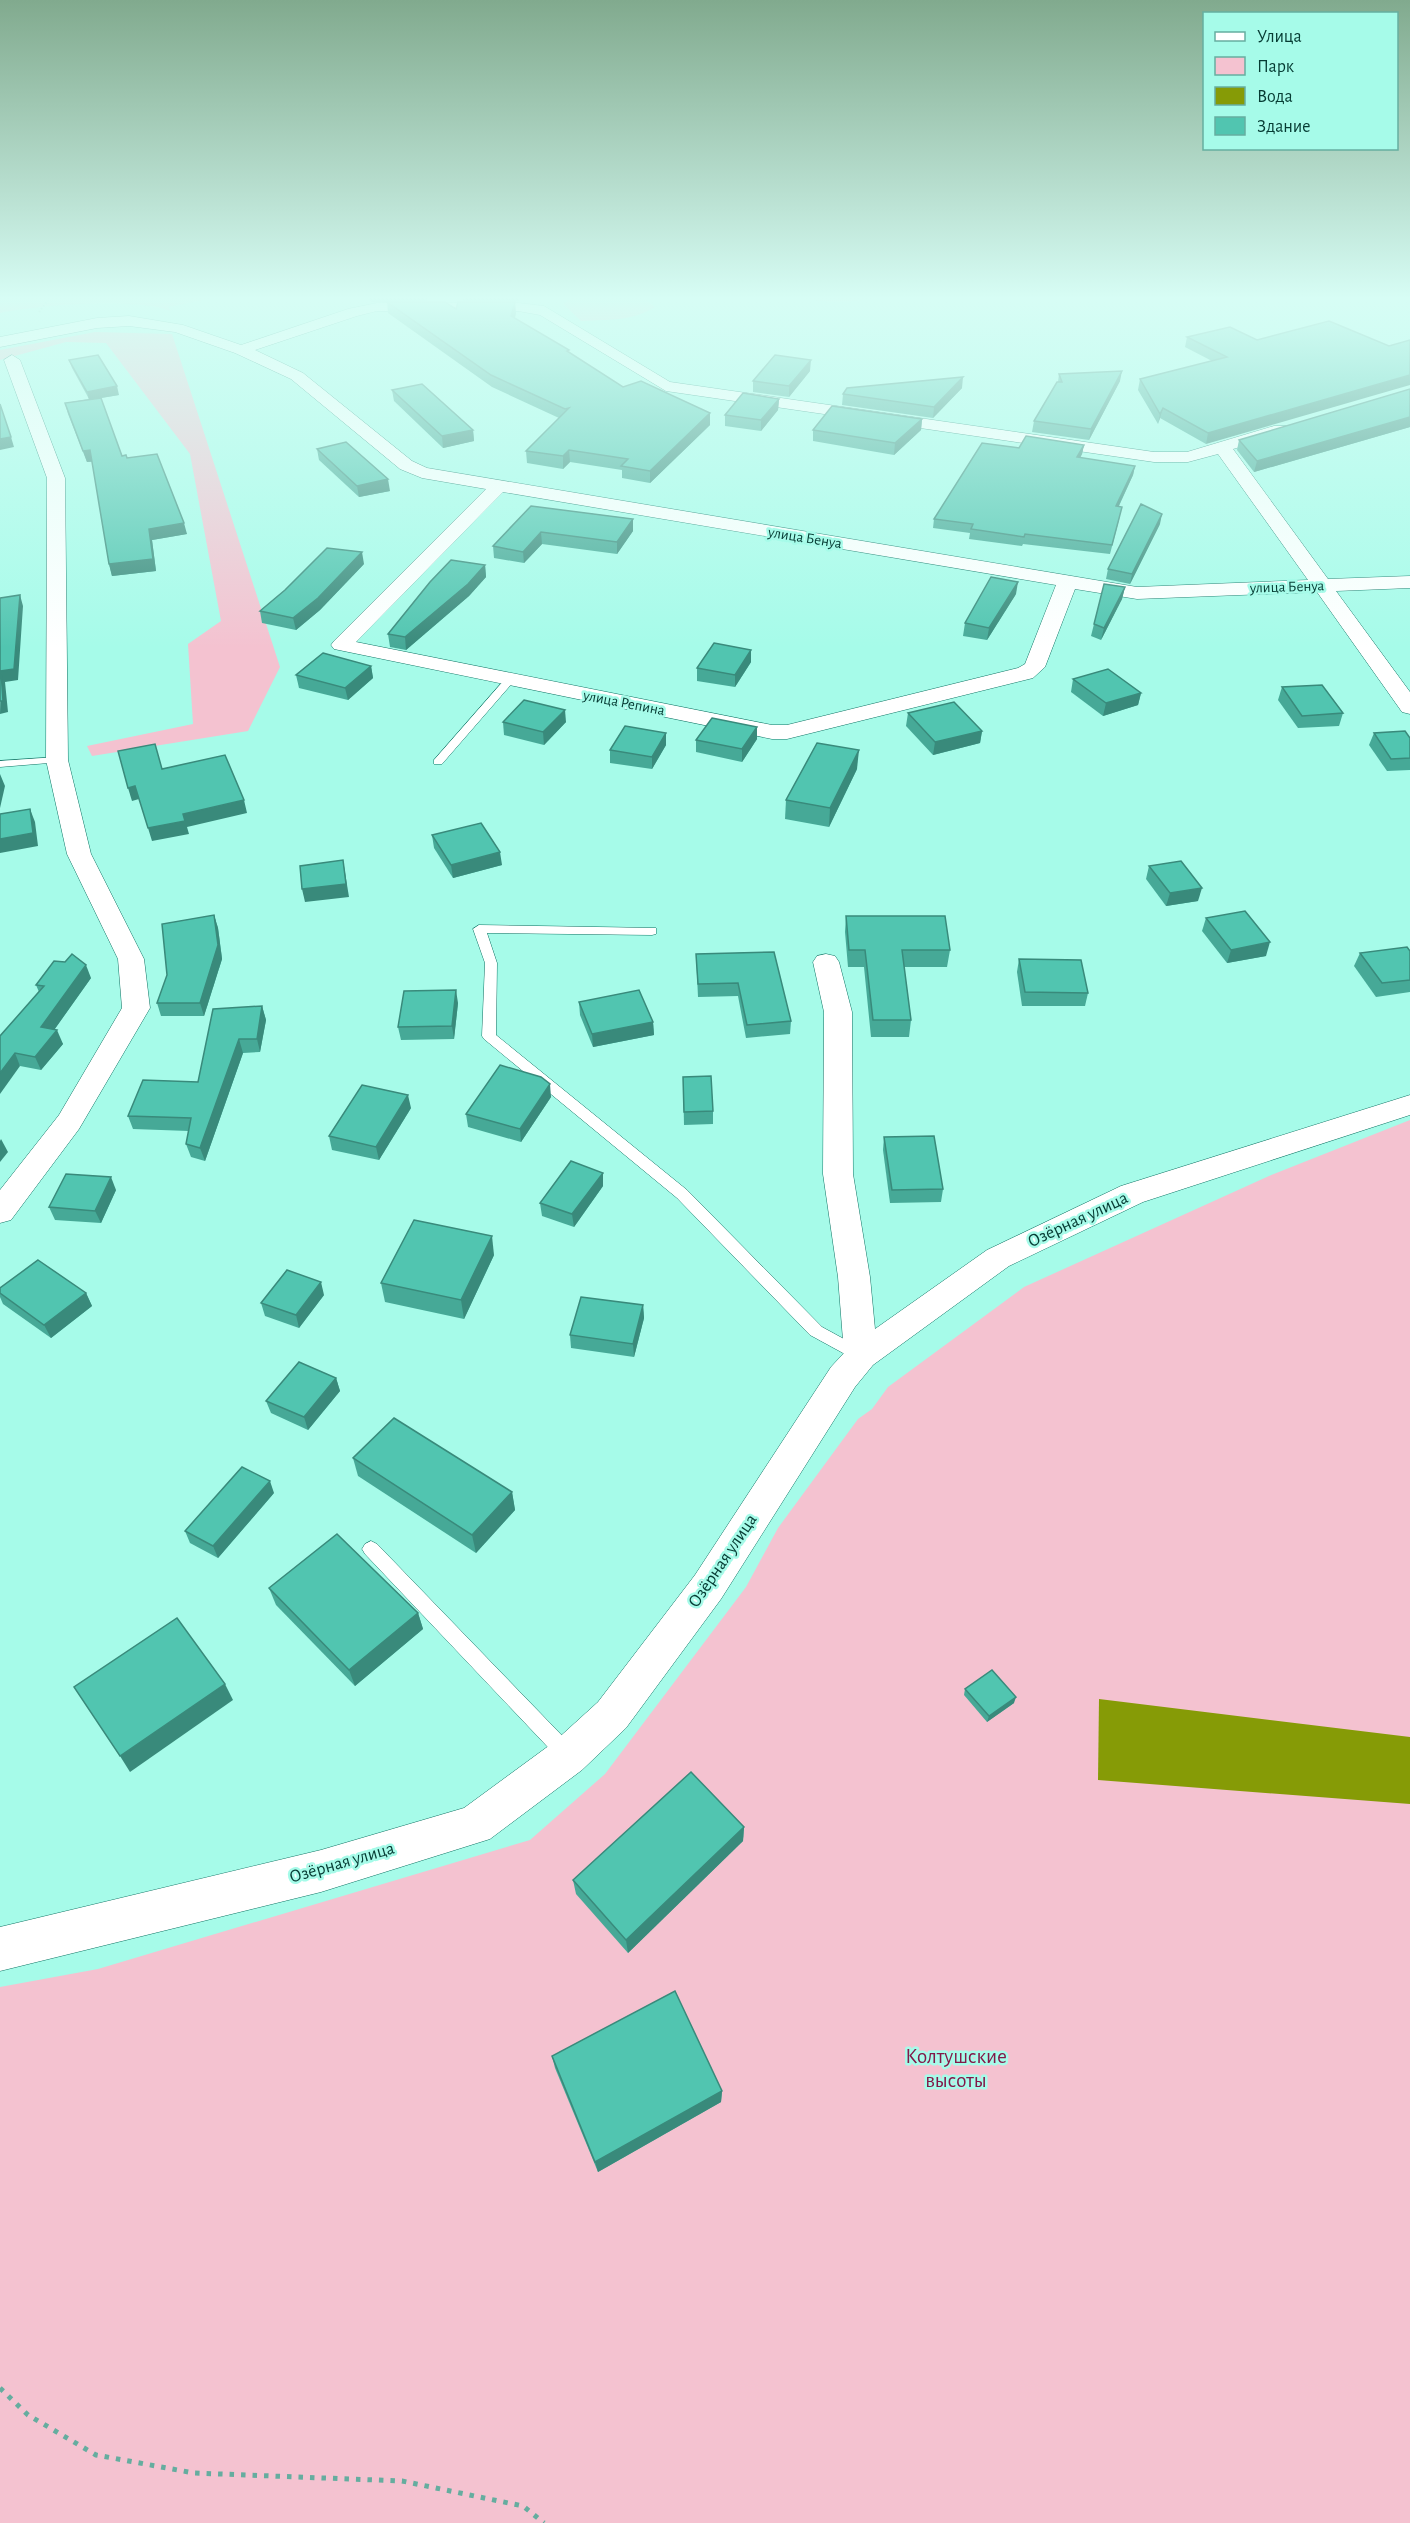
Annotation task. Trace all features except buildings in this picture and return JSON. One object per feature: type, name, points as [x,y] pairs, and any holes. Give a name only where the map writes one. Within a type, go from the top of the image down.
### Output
[{"type":"street","points":[[0,1212],[69,1122],[136,1008],[130,959],[79,854],[57,760],[56,478],[30,413]]},
{"type":"street","name":"улица Бенуа","points":[[342,413],[406,465],[422,473],[1137,593],[1410,582]]},
{"type":"street","points":[[850,413],[1154,457],[1188,457],[1300,424]]},
{"type":"street","points":[[1222,447],[1410,707]]},
{"type":"street","name":"улица Репина","points":[[499,486],[341,645],[772,732],[787,732],[1025,673],[1034,668],[1068,582]]},
{"type":"street","points":[[826,962],[838,1012],[838,1174],[854,1277],[861,1356]]},
{"type":"street","name":"Озёрная улица","points":[[0,1948],[321,1871],[475,1825],[568,1755],[612,1715],[708,1587],[843,1377],[861,1356],[998,1258],[1132,1194],[1410,1105]]},
{"type":"lane","points":[[438,762],[510,680]]},
{"type":"lane","points":[[0,764],[57,760]]},
{"type":"lane","points":[[652,931],[479,929],[491,963],[489,1036],[682,1194],[816,1331],[861,1356]]},
{"type":"lane","points":[[371,1549],[568,1755]]},
{"type":"path","points":[[0,2388],[28,2415],[96,2455],[194,2473],[402,2481],[522,2506],[544,2523]]},
{"type":"green space","points":[[159,413],[198,413],[280,667],[248,731],[92,756],[87,746],[193,724],[188,644],[221,621],[190,454]]},
{"type":"green space","name":"Колтушские высоты","points":[[1410,1120],[1410,2523],[0,2523],[0,1987],[98,1969],[530,1840],[605,1774],[746,1587],[778,1528],[858,1419],[872,1409],[888,1387],[1024,1287],[1269,1176]]},
{"type":"water","points":[[1099,1699],[1410,1737],[1410,1804],[1098,1780]]}]
